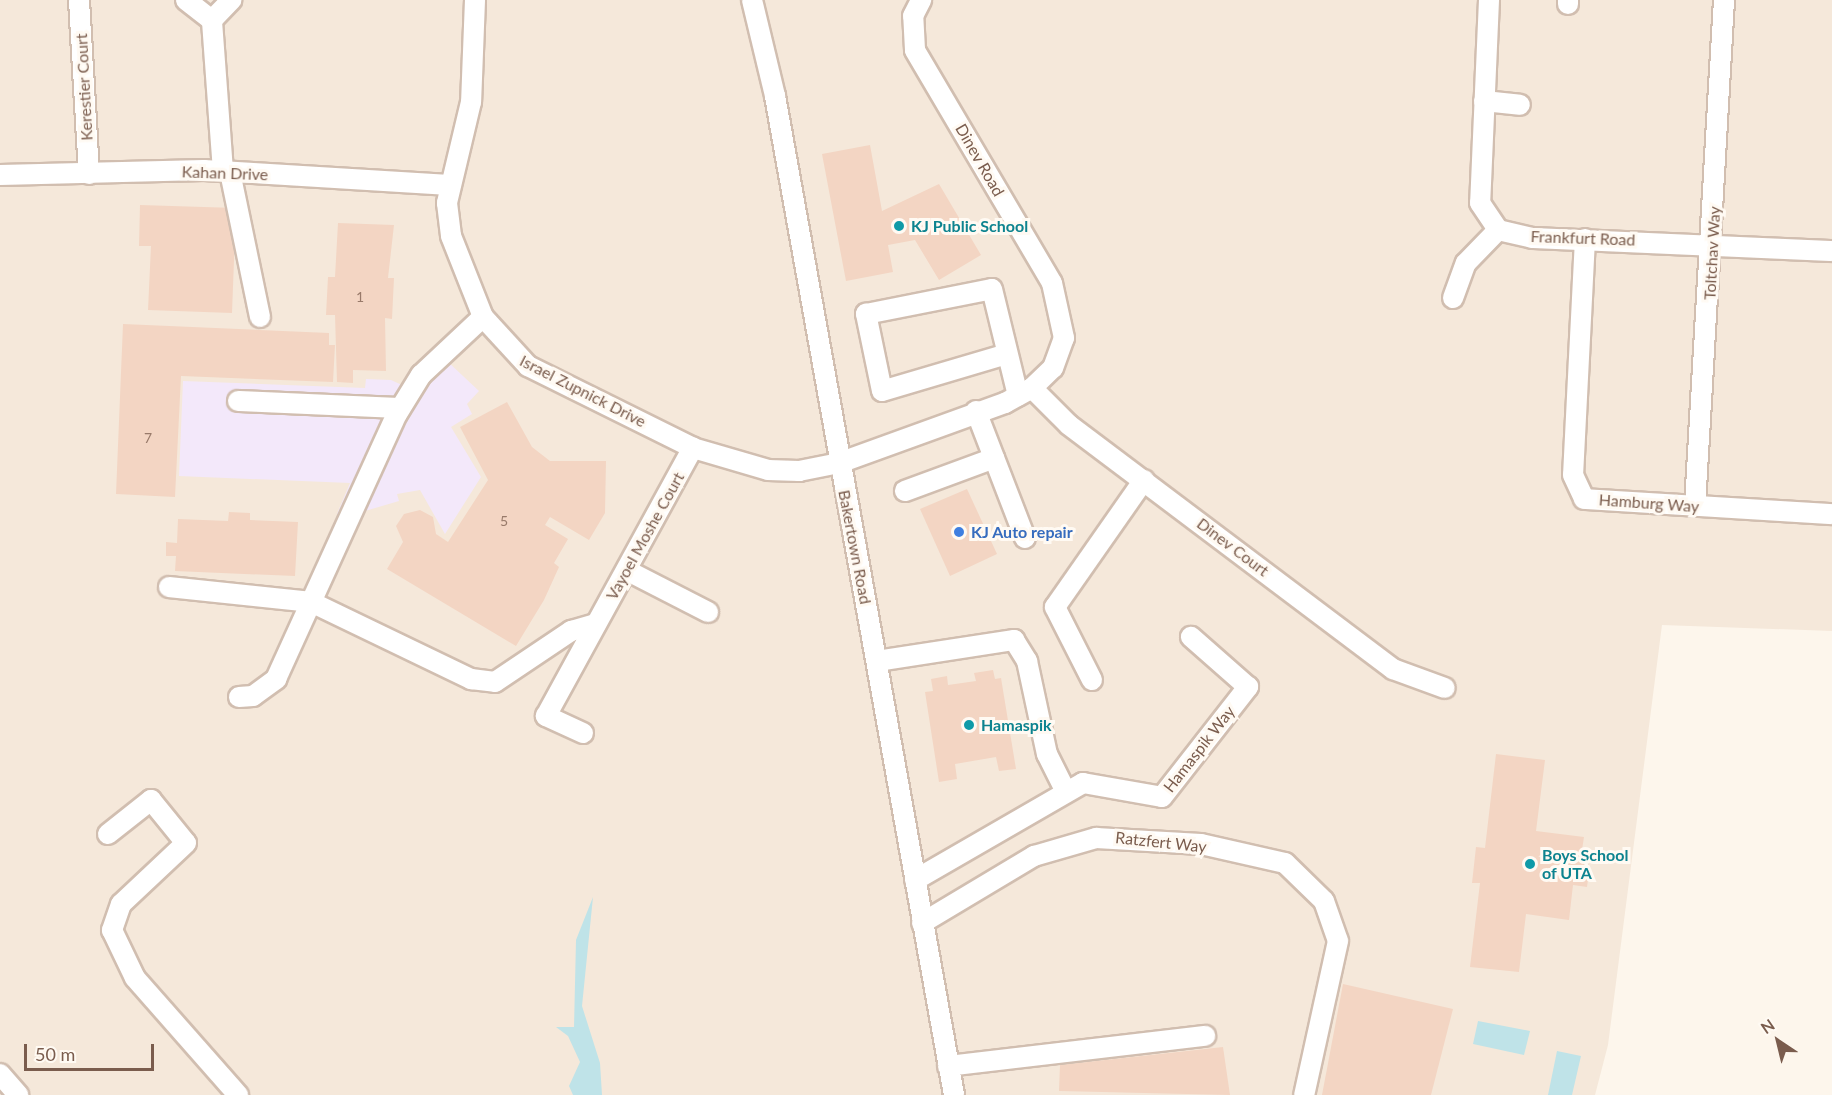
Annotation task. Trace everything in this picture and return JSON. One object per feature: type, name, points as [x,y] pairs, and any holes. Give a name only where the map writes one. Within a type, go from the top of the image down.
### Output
[{"type":"street","name":"Kerestier Court","points":[[79,0],[89,174]]},
{"type":"street","points":[[186,0],[212,20],[226,171],[261,317]]},
{"type":"street","points":[[212,20],[231,0]]},
{"type":"street","name":"Israel Zupnick Drive","points":[[475,0],[471,102],[450,185],[451,236],[483,317],[528,366],[693,448],[768,470],[839,463]]},
{"type":"street","name":"Bakertown Road","points":[[752,0],[775,96],[954,1095]]},
{"type":"street","name":"Dinev Road","points":[[839,463],[1025,392],[1053,368],[1064,338],[1062,312],[1052,283],[915,50],[913,16],[921,0]]},
{"type":"street","points":[[1453,298],[1466,263],[1498,230],[1480,202],[1489,0]]},
{"type":"street","name":"Toltchav Way","points":[[1695,506],[1713,242],[1724,0]]},
{"type":"street","points":[[1484,101],[1520,105]]},
{"type":"street","name":"Kahan Drive","points":[[0,175],[226,171],[450,185]]},
{"type":"street","name":"Frankfurt Road","points":[[1498,230],[1532,238],[1713,242],[1832,251]]},
{"type":"street","name":"Hamburg Way","points":[[1585,239],[1575,485],[1584,499],[1832,514]]},
{"type":"street","points":[[1007,354],[882,391],[866,314],[992,289],[1007,354],[1025,392]]},
{"type":"street","points":[[239,697],[253,696],[276,679],[400,408],[421,375],[483,317]]},
{"type":"street","name":"Dinev Court","points":[[1025,392],[1393,669],[1445,688]]},
{"type":"street","points":[[238,401],[400,408]]},
{"type":"street","points":[[976,411],[1025,538]]},
{"type":"street","name":"Vayoel Moshe Court","points":[[583,733],[546,716],[693,448]]},
{"type":"street","points":[[905,491],[994,458]]},
{"type":"street","points":[[1092,680],[1055,607],[1144,480]]},
{"type":"street","points":[[628,570],[708,612]]},
{"type":"street","points":[[169,587],[311,602],[471,679],[495,682],[571,631],[596,624]]},
{"type":"street","name":"Hamaspik Way","points":[[915,880],[1065,790],[1083,783],[1162,797],[1248,687],[1191,637]]},
{"type":"street","points":[[876,661],[1014,640],[1027,661],[1047,754],[1065,790]]},
{"type":"street","points":[[108,834],[151,800],[186,843],[121,904],[112,930],[135,978],[238,1095]]},
{"type":"street","name":"Ratzfert Way","points":[[922,922],[1034,856],[1114,835],[1201,844],[1286,863],[1324,901],[1338,941],[1304,1095]]},
{"type":"street","points":[[948,1066],[1205,1036]]},
{"type":"street","points":[[0,1074],[18,1095]]},
{"type":"shaded area","points":[[0,0],[1832,0],[1832,631],[1662,625],[1608,1045],[1595,1095],[0,1095]]},
{"type":"shaded area","points":[[447,361],[479,391],[467,404],[472,414],[451,427],[481,477],[445,534],[420,490],[397,494],[399,501],[365,511],[360,524],[337,514],[350,483],[179,476],[183,381],[365,388],[366,379],[391,380],[417,392]]},
{"type":"water","points":[[593,897],[582,1006],[600,1063],[602,1095],[573,1095],[569,1086],[580,1062],[568,1036],[556,1027],[574,1027],[576,940]]},
{"type":"water","points":[[1478,1021],[1530,1031],[1524,1055],[1473,1044]]},
{"type":"water","points":[[1557,1051],[1581,1056],[1572,1095],[1548,1095]]},
{"type":"building","name":"KJ Public School","points":[[870,145],[882,211],[939,184],[981,255],[939,280],[915,240],[888,245],[893,272],[846,281],[822,154]]},
{"type":"building","points":[[140,205],[236,208],[232,313],[148,310],[151,246],[139,246]]},
{"type":"building","points":[[338,223],[394,225],[388,278],[394,278],[392,319],[385,318],[386,371],[353,370],[353,383],[337,382],[335,315],[326,315],[328,277],[335,277]]},
{"type":"building","points":[[123,324],[329,333],[329,345],[335,345],[333,382],[181,376],[175,497],[116,494]]},
{"type":"building","points":[[507,402],[532,447],[550,461],[606,461],[605,513],[589,540],[550,517],[545,525],[568,539],[554,563],[559,567],[544,600],[516,646],[387,569],[403,542],[396,526],[404,514],[420,510],[433,517],[436,534],[448,542],[488,480],[460,427]]},
{"type":"building","name":"KJ Auto repair","points":[[967,489],[997,554],[950,576],[920,509]]},
{"type":"building","points":[[229,512],[250,513],[250,520],[298,522],[295,576],[175,571],[176,556],[166,556],[166,542],[177,543],[178,519],[228,521]]},
{"type":"building","name":"Hamaspik","points":[[993,670],[995,679],[1001,678],[1016,769],[999,771],[996,757],[955,764],[957,779],[939,782],[925,692],[933,691],[931,679],[947,676],[948,685],[976,681],[974,673]]},
{"type":"building","name":"Boys School of UTA","points":[[1496,754],[1545,760],[1536,831],[1584,837],[1580,863],[1590,865],[1587,887],[1573,885],[1569,920],[1526,914],[1519,972],[1470,967],[1480,883],[1472,883],[1476,847],[1485,848]]},
{"type":"building","points":[[1343,984],[1453,1009],[1431,1095],[1322,1095]]},
{"type":"building","points":[[1223,1047],[1230,1095],[1059,1091],[1060,1065]]},
{"type":"place","name":"KJ Public School","points":[[899,226]]},
{"type":"place","name":"KJ Auto repair","points":[[959,532]]},
{"type":"place","name":"Hamaspik","points":[[969,725]]},
{"type":"place","name":"Boys School of UTA","points":[[1530,864]]}]
